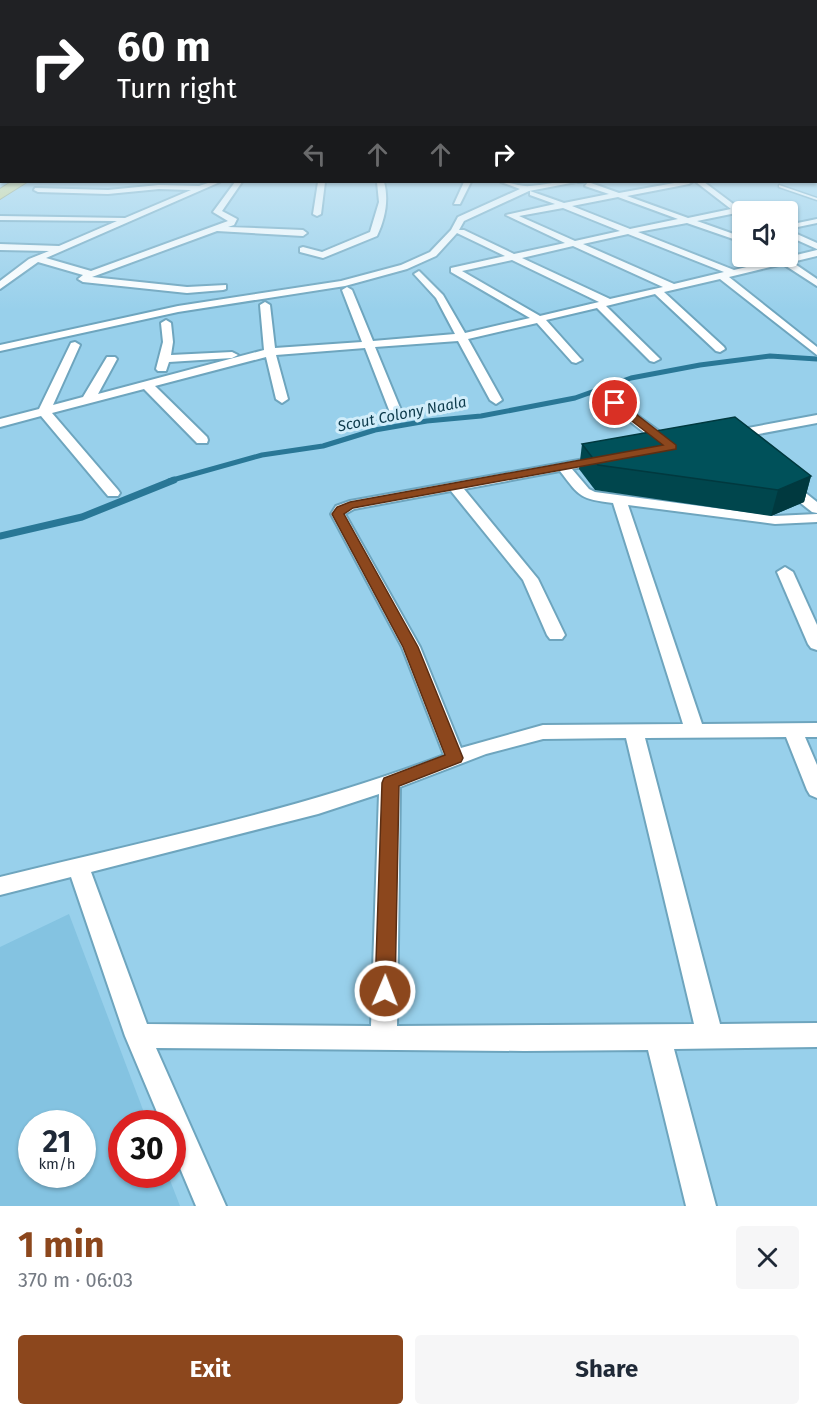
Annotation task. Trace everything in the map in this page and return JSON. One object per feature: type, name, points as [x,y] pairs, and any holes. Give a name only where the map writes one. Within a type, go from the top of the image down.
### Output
[{"type":"street","points":[[0,286],[38,259],[180,197]]},
{"type":"street","points":[[223,286],[187,290],[84,280],[92,274],[219,229],[233,221],[217,212],[227,197]]},
{"type":"street","points":[[317,214],[319,197]]},
{"type":"street","points":[[303,250],[323,255],[374,234],[380,218],[383,197]]},
{"type":"street","points":[[458,202],[460,197]]},
{"type":"street","points":[[0,348],[178,309],[342,284],[404,267],[433,254],[454,231],[460,219],[514,197]]},
{"type":"street","points":[[545,197],[631,231],[726,274],[817,352]]},
{"type":"street","points":[[605,197],[509,216],[672,287]]},
{"type":"street","points":[[624,197],[732,236]]},
{"type":"street","points":[[719,197],[732,207]]},
{"type":"street","points":[[576,360],[539,319],[454,271],[688,219],[732,214]]},
{"type":"street","points":[[0,218],[131,219]]},
{"type":"street","points":[[798,225],[817,221]]},
{"type":"street","points":[[219,229],[303,233]]},
{"type":"street","points":[[273,241],[280,232]]},
{"type":"street","points":[[461,232],[604,304],[654,359]]},
{"type":"street","points":[[798,237],[817,246]]},
{"type":"street","points":[[0,247],[62,248]]},
{"type":"street","points":[[798,256],[817,253]]},
{"type":"street","points":[[38,259],[92,274]]},
{"type":"street","points":[[164,359],[464,337],[753,267]]},
{"type":"street","points":[[798,267],[817,283]]},
{"type":"street","points":[[419,274],[440,297],[464,337],[496,400]]},
{"type":"street","points":[[347,290],[397,415]]},
{"type":"street","points":[[657,291],[720,349]]},
{"type":"street","points":[[265,305],[270,352],[282,399]]},
{"type":"street","points":[[154,383],[168,342],[166,323]]},
{"type":"street","points":[[44,412],[75,345]]},
{"type":"street","points":[[0,423],[270,352]]},
{"type":"street","points":[[88,400],[111,359]]},
{"type":"street","points":[[154,383],[202,440]]},
{"type":"street","points":[[604,395],[677,446],[650,451]]},
{"type":"street","points":[[44,412],[113,493]]},
{"type":"street","points":[[745,451],[721,437],[816,420]]},
{"type":"street","points":[[455,758],[411,647],[338,514],[341,509],[350,505],[618,457]]},
{"type":"street","points":[[563,467],[584,492],[591,495],[775,520],[817,518]]},
{"type":"street","points":[[781,480],[817,509]]},
{"type":"street","points":[[455,487],[531,579],[556,634]]},
{"type":"street","points":[[619,499],[695,731]]},
{"type":"street","points":[[785,572],[817,644]]},
{"type":"street","points":[[793,730],[817,790]]},
{"type":"street","points":[[0,886],[318,806],[390,783],[481,748],[543,732],[817,730]]},
{"type":"street","points":[[634,731],[710,1036]]},
{"type":"street","points":[[384,1037],[390,783]]},
{"type":"street","points":[[78,866],[138,1036],[211,1206]]},
{"type":"street","points":[[138,1036],[817,1035]]},
{"type":"street","points":[[658,1037],[701,1206]]},
{"type":"shaded area","points":[[69,914],[143,1110],[108,1110],[108,1188],[173,1188],[180,1206],[0,1206],[0,947]]},
{"type":"building","points":[[735,417],[811,476],[778,490],[598,465],[582,444]]},
{"type":"waterway","name":"Scout Colony Naala","points":[[169,481],[262,455],[323,446],[375,430],[427,421],[481,416],[575,398],[631,378],[700,365],[770,356],[817,359]]},
{"type":"waterway","name":"Scout Colony Naala","points":[[0,536],[82,517],[174,480]]},
{"type":"route","points":[[385,991],[390,783],[455,758],[411,647],[338,514],[341,509],[350,505],[672,447],[615,403]]}]
